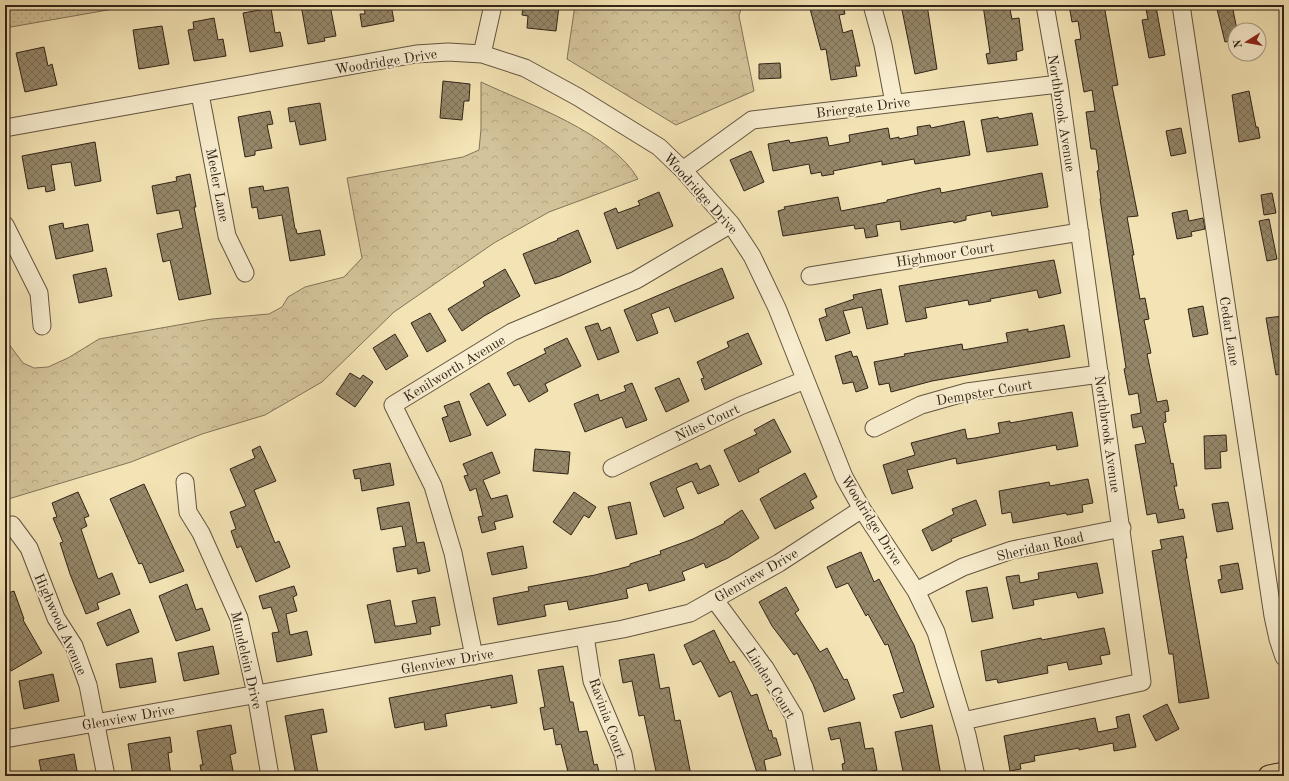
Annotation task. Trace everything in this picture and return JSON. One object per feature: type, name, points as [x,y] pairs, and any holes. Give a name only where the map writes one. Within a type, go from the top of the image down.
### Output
[{"type":"main road","points":[[1269,776],[1284,773]]},
{"type":"street","points":[[482,54],[493,5]]},
{"type":"street","points":[[872,5],[883,46],[894,103]]},
{"type":"street","name":"Northbrook Avenue","points":[[963,721],[1142,682],[1122,528],[1059,84],[1045,5]]},
{"type":"street","name":"Cedar Lane","points":[[1181,5],[1273,616],[1284,657]]},
{"type":"street","name":"Woodridge Drive","points":[[5,128],[416,54],[448,52],[482,54],[525,68],[605,112],[659,147],[683,170],[731,224],[752,256],[768,288],[844,476],[862,509],[916,591],[936,632],[963,721],[976,776]]},
{"type":"street","name":"Briergate Drive","points":[[683,170],[752,120],[1059,84]]},
{"type":"street","name":"Meeler Lane","points":[[200,94],[227,236],[246,273]]},
{"type":"street","name":"Kenilworth Avenue","points":[[474,656],[453,552],[433,486],[393,405],[512,332],[636,280],[731,224]]},
{"type":"street","points":[[5,225],[39,293],[42,326]]},
{"type":"street","name":"Highmoor Court","points":[[810,276],[1080,232]]},
{"type":"street","name":"Dempster Court","points":[[874,428],[921,405],[967,392],[1100,374]]},
{"type":"street","name":"Niles Court","points":[[612,468],[740,406],[804,380]]},
{"type":"street","name":"Mundelein Drive","points":[[185,482],[188,512],[201,533],[239,618],[256,694],[270,776]]},
{"type":"street","name":"Glenview Drive","points":[[5,739],[585,636],[623,629],[690,613],[779,563],[862,509]]},
{"type":"street","name":"Highwood Avenue","points":[[12,525],[28,548],[56,618],[74,646],[88,685],[106,776]]},
{"type":"street","name":"Sheridan Road","points":[[916,591],[962,567],[1012,550],[1122,528]]},
{"type":"street","name":"Linden Court","points":[[714,599],[765,668],[794,716],[806,776]]},
{"type":"street","name":"Ravinia Court","points":[[585,636],[592,681],[623,754],[627,776]]},
{"type":"green space","points":[[5,5],[136,5],[5,28]]},
{"type":"green space","points":[[575,5],[742,5],[739,16],[754,91],[676,125],[567,59]]},
{"type":"green space","points":[[481,82],[544,110],[589,134],[609,148],[626,163],[638,179],[549,212],[494,243],[394,312],[322,382],[265,415],[202,434],[131,462],[5,500],[5,339],[23,363],[34,368],[48,367],[68,358],[99,339],[212,319],[269,314],[282,307],[288,297],[305,287],[344,277],[362,258],[347,178],[463,157],[479,150],[481,129]]},
{"type":"building","points":[[301,5],[330,5],[336,36],[324,38],[325,41],[308,44]]},
{"type":"building","points":[[364,5],[391,5],[394,21],[362,27],[360,14],[365,14]]},
{"type":"building","points":[[523,5],[559,6],[556,31],[527,28],[528,16],[522,15]]},
{"type":"building","points":[[809,5],[843,5],[845,14],[839,15],[843,33],[852,30],[860,66],[855,66],[857,76],[831,80],[826,49],[821,50]]},
{"type":"building","points":[[901,5],[927,5],[937,69],[915,74]]},
{"type":"building","points":[[983,5],[1009,5],[1012,19],[1019,18],[1023,50],[1016,52],[1017,60],[988,64],[986,54],[990,53]]},
{"type":"building","points":[[1069,5],[1104,5],[1118,85],[1112,86],[1138,216],[1127,217],[1140,299],[1145,298],[1149,319],[1144,320],[1151,353],[1147,354],[1157,402],[1167,400],[1169,411],[1165,412],[1166,422],[1163,423],[1171,464],[1173,463],[1177,486],[1174,486],[1179,510],[1183,509],[1185,518],[1158,523],[1156,513],[1147,515],[1135,445],[1146,443],[1142,426],[1133,428],[1131,415],[1141,413],[1138,393],[1129,395],[1124,369],[1126,368],[1100,199],[1097,171],[1099,170],[1096,149],[1091,149],[1086,112],[1095,111],[1092,90],[1084,92],[1075,40],[1081,39],[1078,21],[1072,22]]},
{"type":"building","points":[[1216,5],[1232,5],[1235,22],[1227,22],[1227,42],[1225,42]]},
{"type":"building","points":[[1156,7],[1165,55],[1149,58],[1142,20],[1148,19],[1146,9]]},
{"type":"building","points":[[271,8],[275,33],[280,32],[283,46],[250,52],[243,13]]},
{"type":"building","points":[[214,18],[218,40],[223,39],[226,56],[194,61],[188,30],[194,29],[193,22]]},
{"type":"building","points":[[162,26],[169,64],[139,69],[133,30]]},
{"type":"building","points":[[44,47],[48,66],[52,64],[57,85],[25,92],[16,53]]},
{"type":"building","points":[[780,63],[781,78],[759,79],[759,64]]},
{"type":"building","points":[[443,81],[470,84],[469,101],[464,101],[462,120],[440,118]]},
{"type":"building","points":[[1249,91],[1256,127],[1258,127],[1260,138],[1239,142],[1232,95]]},
{"type":"building","points":[[320,103],[326,140],[300,145],[295,121],[290,122],[288,108]]},
{"type":"building","points":[[270,111],[273,124],[267,125],[272,148],[255,151],[255,155],[245,157],[238,117]]},
{"type":"building","points":[[1032,113],[1038,145],[987,152],[981,120],[998,117],[999,119]]},
{"type":"building","points":[[964,121],[970,155],[915,164],[914,159],[882,165],[882,161],[833,171],[834,174],[822,176],[821,172],[811,174],[809,164],[773,171],[768,144],[789,140],[790,143],[827,137],[829,146],[850,142],[849,135],[888,128],[890,139],[899,137],[899,139],[918,135],[917,127],[930,125],[931,128]]},
{"type":"building","points":[[1181,128],[1186,153],[1171,156],[1166,131]]},
{"type":"building","points":[[95,142],[101,181],[75,186],[71,162],[51,165],[55,190],[46,192],[45,186],[28,189],[22,156]]},
{"type":"building","points":[[751,151],[764,182],[744,191],[730,160]]},
{"type":"building","points":[[1042,173],[1048,207],[992,216],[991,211],[966,216],[966,220],[954,223],[953,221],[901,230],[900,221],[876,225],[878,236],[866,238],[864,228],[855,229],[854,225],[783,236],[778,211],[785,209],[784,207],[838,197],[841,211],[887,202],[887,200],[940,188],[941,193]]},
{"type":"building","points":[[190,174],[196,207],[194,207],[211,294],[179,300],[170,260],[163,262],[157,234],[183,228],[179,210],[157,214],[152,186],[177,181],[176,177]]},
{"type":"building","points":[[263,186],[264,191],[288,187],[297,234],[320,230],[325,255],[290,261],[282,215],[259,219],[257,207],[252,208],[249,188]]},
{"type":"building","points":[[659,192],[673,226],[617,249],[604,213],[616,208],[618,213],[640,205],[638,201]]},
{"type":"building","points":[[1272,193],[1276,213],[1264,215],[1261,195]]},
{"type":"building","points":[[1187,210],[1189,221],[1203,218],[1205,229],[1191,232],[1192,236],[1177,239],[1172,213]]},
{"type":"building","points":[[1269,219],[1277,259],[1267,261],[1259,221]]},
{"type":"building","points":[[63,223],[64,229],[88,224],[93,251],[56,259],[49,226]]},
{"type":"building","points":[[578,230],[591,262],[560,276],[535,284],[523,254]]},
{"type":"building","points":[[1054,260],[1061,293],[1039,298],[1037,290],[990,299],[991,301],[969,305],[968,300],[925,308],[927,318],[906,322],[899,286]]},
{"type":"building","points":[[106,268],[112,296],[79,303],[73,275]]},
{"type":"building","points":[[722,268],[734,298],[675,322],[669,307],[651,314],[658,333],[637,341],[624,310]]},
{"type":"building","points":[[505,269],[520,296],[484,316],[462,331],[448,309],[485,286],[483,282]]},
{"type":"building","points":[[881,289],[888,324],[867,329],[862,307],[843,311],[850,333],[826,341],[819,319],[827,316],[825,309],[854,299],[853,295]]},
{"type":"building","points":[[1203,306],[1208,334],[1193,337],[1188,309]]},
{"type":"building","points":[[430,313],[446,341],[427,352],[411,323]]},
{"type":"building","points":[[1283,316],[1284,373],[1276,375],[1266,318]]},
{"type":"building","points":[[598,323],[601,331],[610,327],[619,352],[598,360],[585,327]]},
{"type":"building","points":[[1064,325],[1070,357],[932,381],[891,392],[889,383],[879,385],[874,362],[905,356],[904,354],[962,344],[963,350],[1008,342],[1006,333],[1028,329],[1028,332]]},
{"type":"building","points":[[748,333],[762,364],[705,390],[701,379],[704,378],[697,362],[729,347],[727,342]]},
{"type":"building","points":[[395,334],[408,356],[386,370],[373,348]]},
{"type":"building","points":[[567,338],[581,366],[545,384],[548,391],[529,402],[519,384],[514,386],[507,373],[546,353],[544,349]]},
{"type":"building","points":[[851,351],[853,357],[857,356],[868,388],[856,392],[853,382],[843,384],[835,356]]},
{"type":"building","points":[[350,373],[360,379],[363,375],[373,382],[355,407],[336,394]]},
{"type":"building","points":[[679,378],[689,401],[666,412],[655,388]]},
{"type":"building","points":[[489,383],[506,415],[487,426],[470,394]]},
{"type":"building","points":[[632,383],[647,420],[626,428],[622,417],[585,432],[574,404],[598,394],[600,401],[626,391],[624,386]]},
{"type":"building","points":[[459,401],[471,435],[450,442],[442,418],[448,416],[444,406]]},
{"type":"building","points":[[1072,412],[1078,446],[1057,450],[1056,445],[957,464],[956,458],[907,470],[913,488],[892,494],[883,465],[915,455],[911,443],[965,429],[967,439],[975,438],[1000,433],[998,423],[1010,421],[1010,423]]},
{"type":"building","points":[[774,419],[791,452],[758,469],[759,472],[739,482],[724,450],[757,434],[754,430]]},
{"type":"building","points":[[1226,435],[1227,451],[1220,452],[1221,468],[1205,469],[1204,436]]},
{"type":"building","points":[[260,446],[276,481],[254,490],[275,543],[279,541],[290,567],[256,582],[241,546],[237,548],[231,531],[236,529],[230,512],[246,506],[230,469],[255,458],[252,450]]},
{"type":"building","points":[[535,449],[570,452],[568,474],[533,471]]},
{"type":"building","points":[[492,452],[500,473],[483,480],[491,499],[507,495],[513,517],[494,522],[496,529],[482,533],[478,517],[483,516],[476,488],[470,491],[464,476],[468,475],[463,464]]},
{"type":"building","points":[[390,463],[394,485],[362,491],[360,478],[355,479],[353,470]]},
{"type":"building","points":[[697,463],[700,470],[710,465],[719,485],[698,494],[692,481],[676,488],[684,508],[664,517],[650,483]]},
{"type":"building","points":[[805,473],[817,497],[810,501],[814,508],[775,529],[760,499]]},
{"type":"building","points":[[1088,479],[1093,503],[1082,505],[1083,512],[1067,515],[1066,513],[1013,523],[1011,512],[1002,514],[999,491],[1049,482],[1050,486]]},
{"type":"building","points":[[144,484],[184,571],[150,583],[142,563],[139,564],[110,499]]},
{"type":"building","points":[[78,492],[89,516],[84,518],[87,526],[81,529],[98,579],[112,573],[120,594],[97,603],[99,609],[86,614],[70,574],[60,543],[63,542],[53,518],[57,517],[52,503]]},
{"type":"building","points":[[574,492],[596,507],[589,518],[584,515],[571,535],[553,522]]},
{"type":"building","points":[[976,500],[986,525],[951,539],[952,541],[932,551],[922,530],[954,514],[952,509]]},
{"type":"building","points":[[409,502],[417,543],[424,542],[430,571],[418,574],[417,568],[397,572],[393,548],[406,546],[402,526],[381,530],[377,508]]},
{"type":"building","points":[[630,502],[637,534],[616,539],[608,507]]},
{"type":"building","points":[[1228,502],[1233,529],[1217,532],[1212,504]]},
{"type":"building","points":[[742,510],[759,538],[728,558],[706,568],[704,563],[682,572],[685,580],[649,591],[647,583],[626,589],[628,598],[569,610],[567,601],[544,605],[546,616],[498,625],[493,598],[529,591],[528,587],[595,575],[630,566],[630,564],[661,554],[660,551],[693,539],[725,523],[724,522]]},
{"type":"building","points":[[1183,536],[1187,558],[1185,558],[1209,698],[1179,703],[1173,654],[1169,654],[1152,551],[1162,549],[1160,540]]},
{"type":"building","points":[[523,546],[527,568],[492,575],[487,553]]},
{"type":"building","points":[[861,552],[874,582],[879,579],[914,645],[934,707],[901,718],[893,695],[904,692],[888,644],[885,645],[868,614],[866,616],[848,583],[836,588],[827,567]]},
{"type":"building","points":[[1097,563],[1103,593],[1078,598],[1076,592],[1033,600],[1034,605],[1013,609],[1006,577],[1019,575],[1020,583],[1039,579],[1038,573]]},
{"type":"building","points":[[1238,563],[1243,589],[1221,593],[1218,580],[1222,579],[1220,566]]},
{"type":"building","points":[[187,584],[196,610],[202,608],[210,630],[176,641],[159,596]]},
{"type":"building","points":[[294,586],[297,595],[293,597],[297,611],[286,614],[290,635],[307,631],[312,655],[277,662],[272,633],[279,632],[271,607],[263,609],[259,596]]},
{"type":"building","points":[[786,587],[799,610],[795,613],[820,652],[827,648],[844,680],[847,679],[855,699],[824,712],[813,684],[797,653],[794,655],[772,626],[759,602]]},
{"type":"building","points":[[987,587],[993,618],[972,622],[966,591]]},
{"type":"building","points":[[14,591],[24,619],[23,620],[42,653],[11,671],[5,661],[5,594]]},
{"type":"building","points":[[435,597],[440,625],[430,627],[431,634],[375,643],[367,605],[390,600],[395,626],[399,626],[417,623],[412,601]]},
{"type":"building","points":[[130,609],[139,632],[107,646],[97,623]]},
{"type":"building","points":[[1104,628],[1110,654],[1100,656],[1102,664],[1069,670],[1067,662],[1047,666],[1048,673],[998,683],[997,679],[986,681],[981,651],[1041,638],[1042,640]]},
{"type":"building","points":[[714,630],[730,663],[734,661],[751,696],[757,694],[769,731],[771,730],[773,738],[776,738],[781,755],[764,760],[767,776],[758,776],[731,691],[719,697],[701,661],[693,665],[684,645]]},
{"type":"building","points":[[213,646],[219,674],[184,681],[178,653]]},
{"type":"building","points":[[654,654],[660,689],[669,687],[675,721],[680,720],[691,775],[657,776],[644,715],[639,716],[632,681],[623,683],[619,660]]},
{"type":"building","points":[[152,658],[156,682],[120,688],[116,664]]},
{"type":"building","points":[[563,666],[570,702],[573,702],[579,732],[587,731],[594,765],[597,764],[600,776],[569,776],[561,744],[556,745],[553,728],[544,730],[540,708],[545,707],[538,670]]},
{"type":"building","points":[[53,674],[59,701],[24,709],[19,681]]},
{"type":"building","points":[[512,675],[517,703],[491,708],[491,705],[445,714],[447,726],[425,730],[424,722],[395,728],[389,698]]},
{"type":"building","points":[[1167,704],[1179,729],[1156,741],[1143,716]]},
{"type":"building","points":[[323,709],[327,732],[311,735],[318,773],[296,776],[285,716]]},
{"type":"building","points":[[1129,714],[1136,747],[1114,751],[1113,743],[1079,750],[1079,748],[1034,756],[1035,761],[1020,764],[1021,769],[1010,771],[1004,736],[1095,718],[1098,732],[1118,728],[1116,717]]},
{"type":"building","points":[[860,722],[865,749],[873,748],[877,770],[857,774],[858,776],[844,776],[842,764],[845,763],[840,738],[831,740],[828,728]]},
{"type":"building","points":[[231,725],[236,753],[230,755],[234,776],[202,776],[200,765],[203,765],[197,731]]},
{"type":"building","points":[[932,725],[941,776],[904,776],[895,732]]},
{"type":"building","points":[[170,737],[172,752],[168,753],[171,776],[133,776],[128,744]]},
{"type":"building","points":[[74,754],[78,776],[42,776],[39,760]]}]
